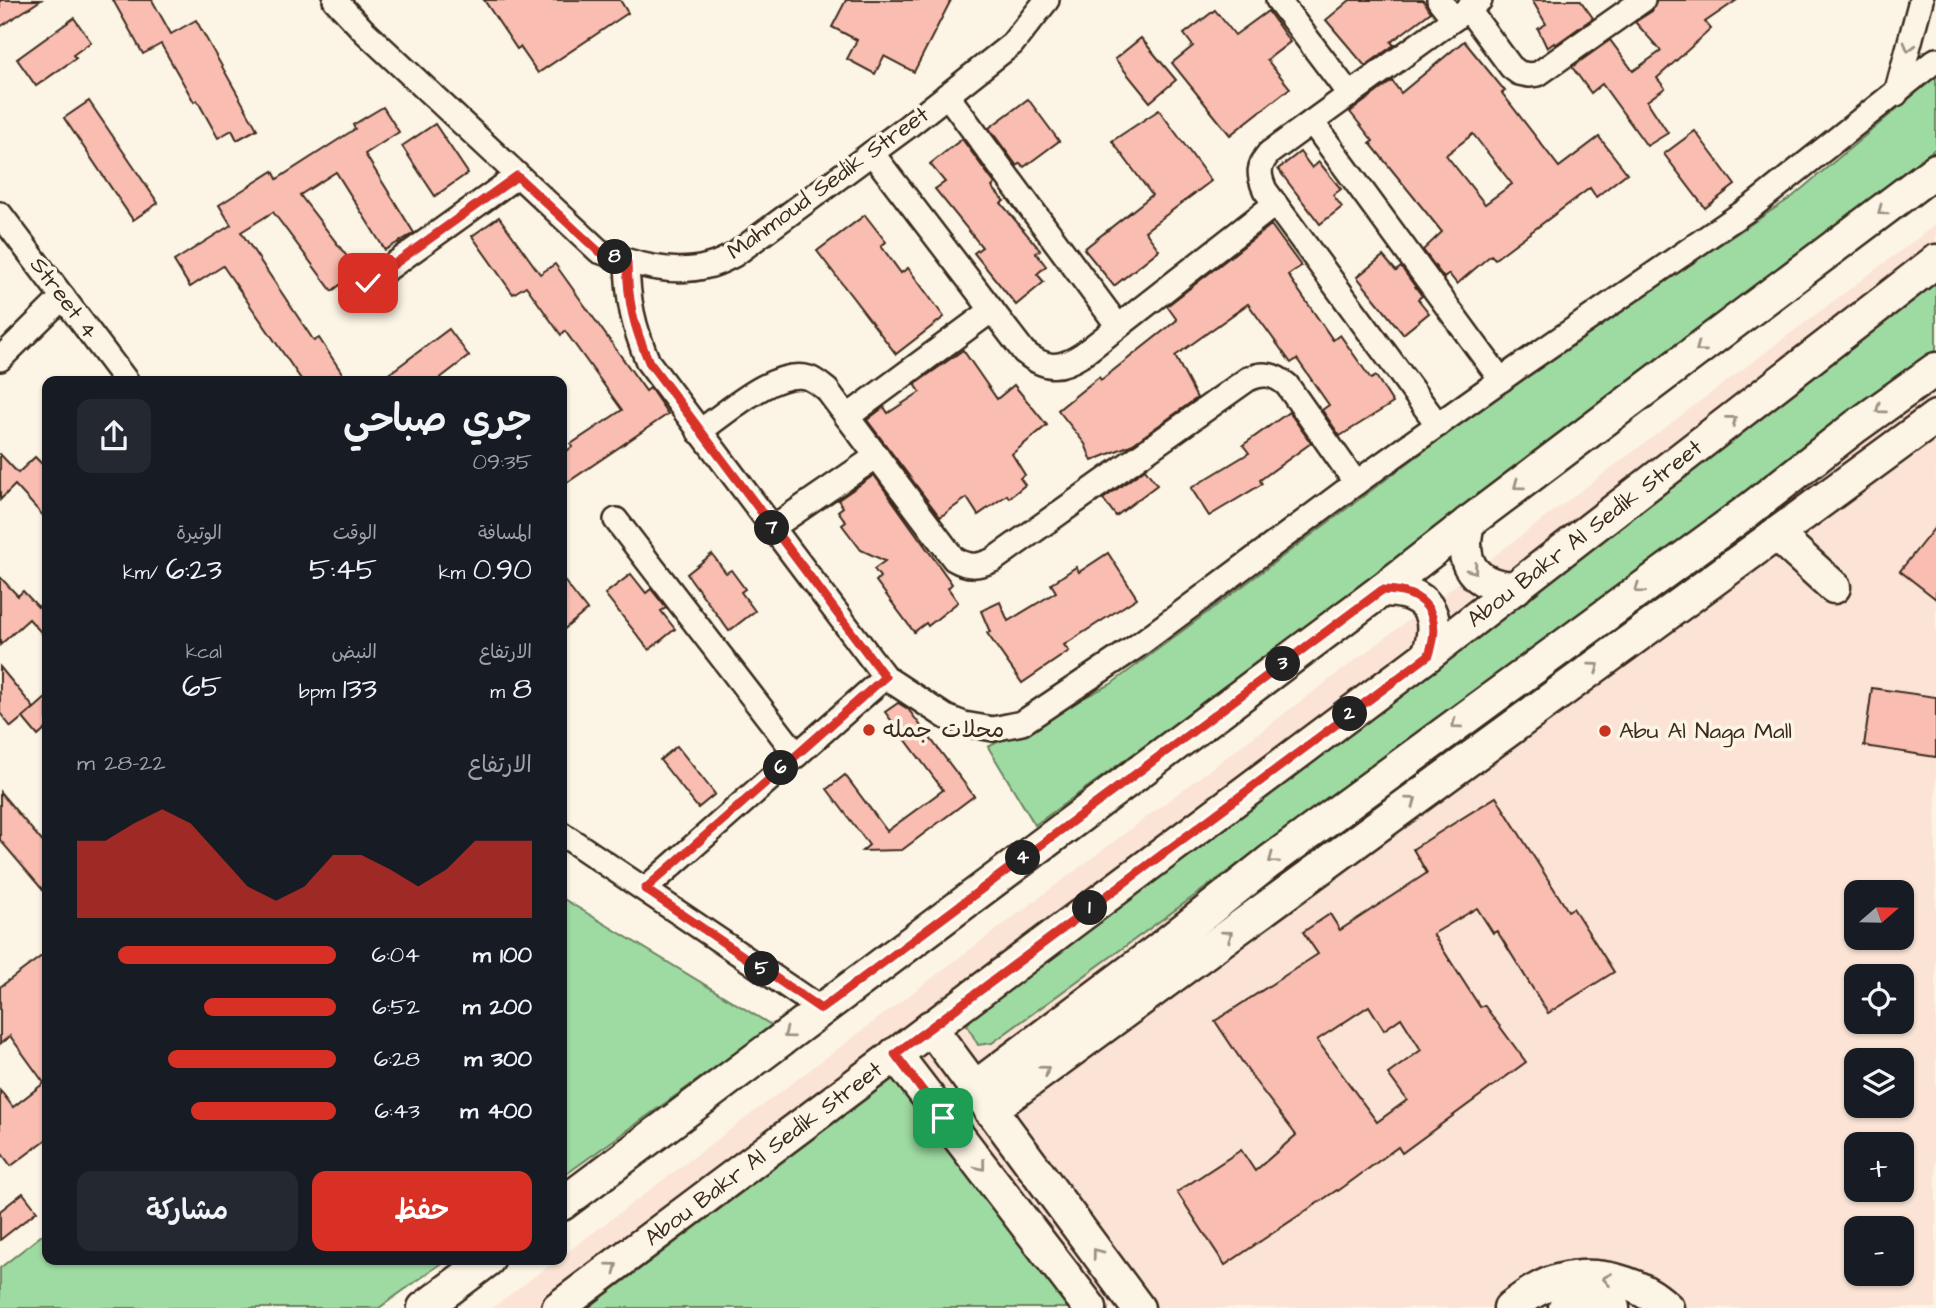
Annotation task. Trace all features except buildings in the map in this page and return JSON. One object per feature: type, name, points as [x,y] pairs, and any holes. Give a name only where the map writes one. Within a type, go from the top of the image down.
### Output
[{"type":"main road","points":[[567,1200],[1382,590],[1936,170]]},
{"type":"main road","name":"Abou Bakr Al Sedik Street","points":[[558,1308],[1429,655],[1936,261]]},
{"type":"main road","points":[[982,1099],[1158,950],[1269,862],[1936,369]]},
{"type":"main road","points":[[982,1099],[1704,587],[1936,417]]},
{"type":"main road","points":[[1468,523],[1463,542],[1467,562],[1479,578],[1496,587],[1516,588]]},
{"type":"main road","points":[[1776,534],[1834,587]]},
{"type":"main road","points":[[1686,555],[1704,587]]},
{"type":"main road","points":[[1382,590],[1402,590],[1421,599],[1433,616],[1435,636],[1429,655]]},
{"type":"main road","points":[[930,1027],[1138,1308]]},
{"type":"main road","points":[[895,1054],[1090,1308]]},
{"type":"main road","points":[[424,1308],[481,1265]]},
{"type":"main road","points":[[1510,1308],[1534,1291],[1560,1280],[1587,1276],[1615,1280],[1641,1289],[1667,1308]]},
{"type":"main road","points":[[1565,1308],[1577,1304],[1613,1308]]},
{"type":"street","name":"Mahmoud Sedik Street","points":[[335,0],[363,31],[598,251],[627,262],[680,270],[708,266],[734,255],[872,153],[1012,44],[1047,0]]},
{"type":"street","points":[[1278,0],[1350,95]]},
{"type":"street","points":[[1439,0],[1467,9],[1511,67],[1519,73],[1529,75],[1538,74],[1554,64],[1643,0]]},
{"type":"street","points":[[1896,94],[1921,0]]},
{"type":"street","points":[[1438,425],[1275,204],[1259,177],[1261,163],[1269,153],[1467,9]]},
{"type":"street","points":[[627,262],[628,296],[635,330],[649,362],[885,677],[946,717],[964,724],[993,729],[1022,723],[1137,646],[1356,483],[1754,205],[1936,60]]},
{"type":"street","points":[[947,95],[1118,326]]},
{"type":"street","points":[[1312,122],[1501,380]]},
{"type":"street","points":[[872,153],[1024,352],[1037,362],[1052,366],[1069,364],[1275,204]]},
{"type":"street","points":[[368,283],[517,176]]},
{"type":"street","name":"Street 4","points":[[0,214],[122,376]]},
{"type":"street","points":[[0,359],[63,297]]},
{"type":"street","points":[[847,417],[992,310]]},
{"type":"street","points":[[699,432],[769,384],[788,376],[809,378],[827,390],[954,559],[966,565],[980,566],[993,560],[1258,374],[1279,378],[1287,385],[1356,483]]},
{"type":"street","points":[[772,528],[877,456]]},
{"type":"street","points":[[616,520],[797,755]]},
{"type":"street","points":[[645,889],[885,677]]},
{"type":"street","points":[[567,837],[821,1009]]},
{"type":"shaded area","points":[[1936,224],[1936,1308],[492,1308],[550,1265],[567,1265],[567,1252]]},
{"type":"green space","points":[[1936,76],[1936,148],[1362,589],[1035,825],[988,747],[1111,684],[1557,352],[1792,197]]},
{"type":"green space","points":[[1936,282],[1936,357],[992,1043],[978,1045],[967,1025],[980,1006]]},
{"type":"green space","points":[[567,901],[773,1026],[567,1173]]},
{"type":"green space","points":[[893,1079],[1077,1308],[588,1308]]},
{"type":"green space","points":[[42,1235],[42,1265],[439,1265],[379,1308],[0,1308],[0,1268]]},
{"type":"place","name":"محلات جمله","points":[[869,730]]},
{"type":"place","name":"Abu Al Naga Mall","points":[[1605,731]]},
{"type":"route","points":[[368,283],[517,176],[598,251],[627,262],[628,296],[635,330],[649,362],[668,391],[885,677],[645,889],[821,1009],[1382,590],[1402,590],[1421,599],[1433,616],[1435,636],[1429,655],[895,1054],[943,1118]]}]
